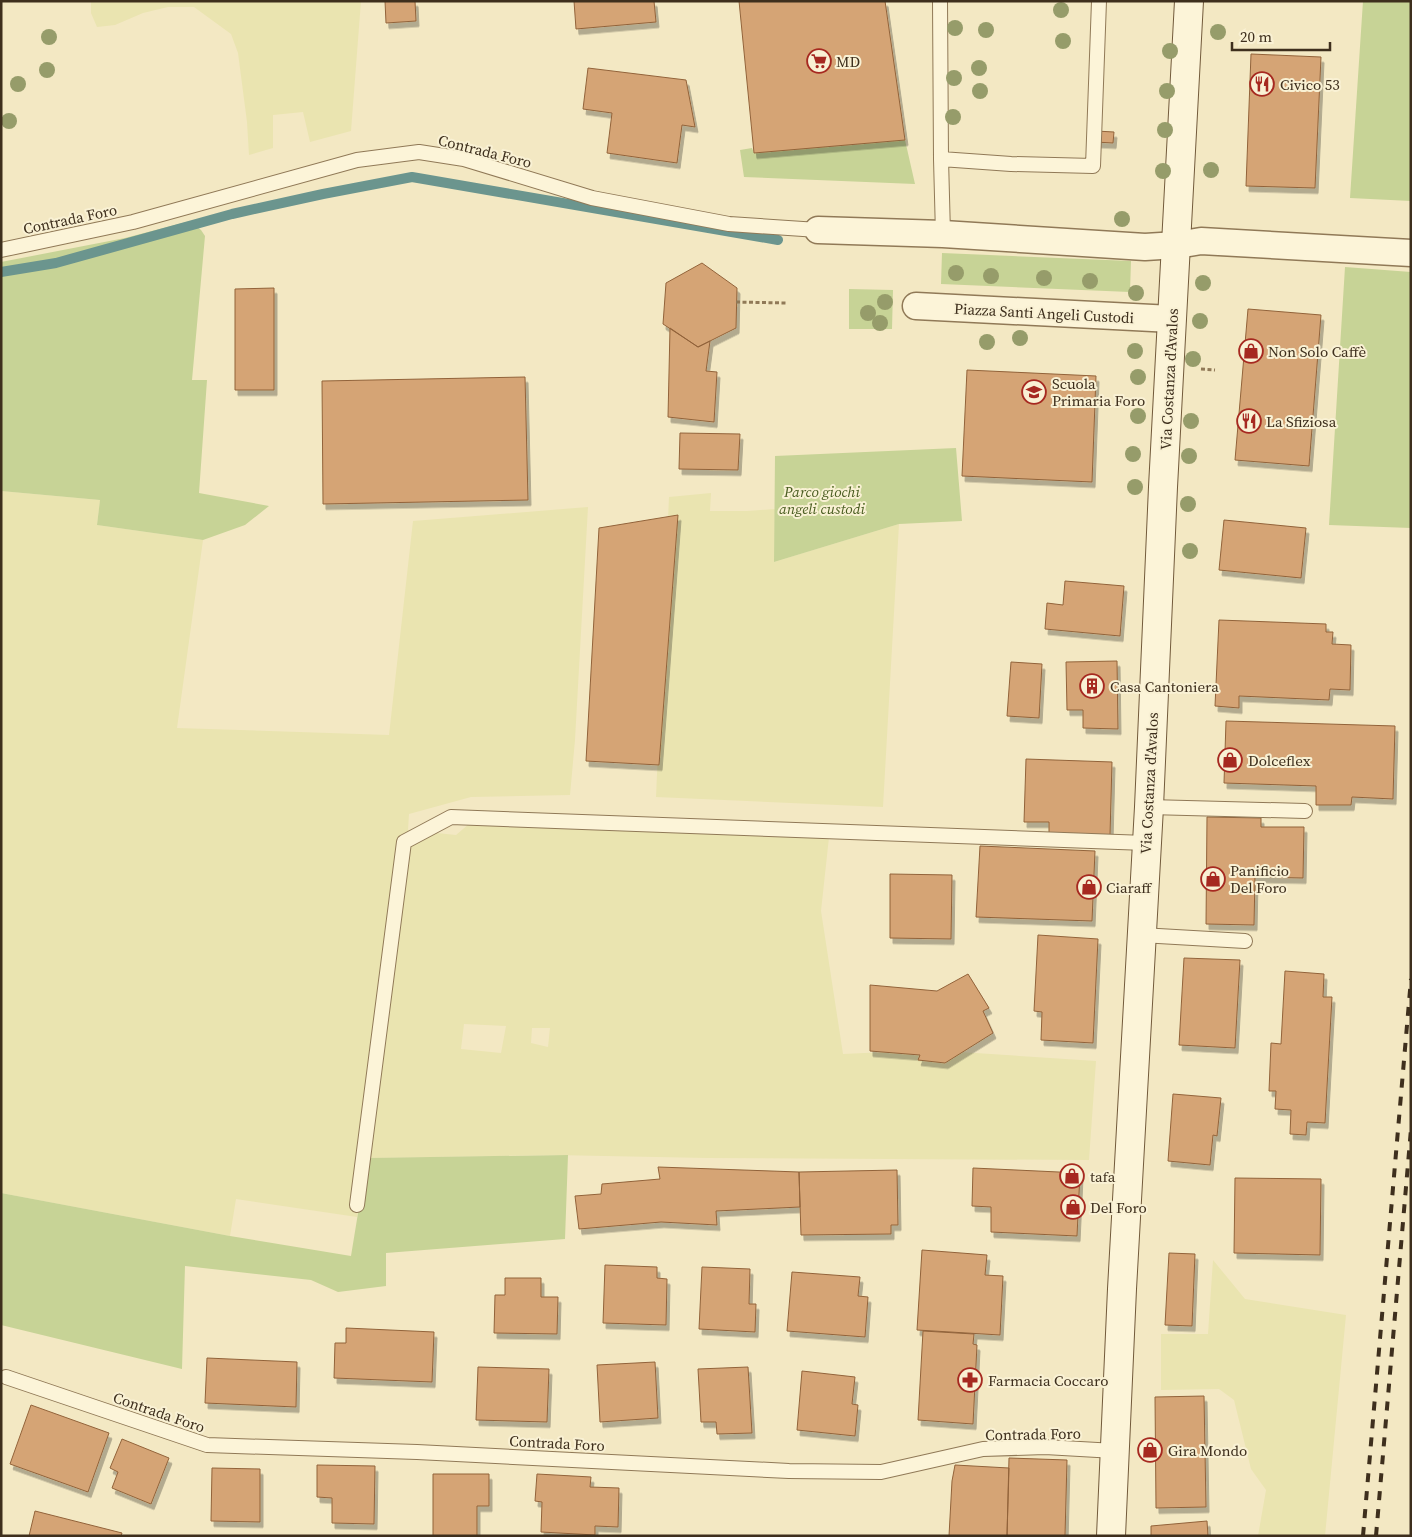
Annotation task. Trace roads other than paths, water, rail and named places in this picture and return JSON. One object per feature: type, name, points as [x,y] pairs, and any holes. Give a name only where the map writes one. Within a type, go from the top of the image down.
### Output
[{"type":"main road","name":"Via Costanza d'Avalos","points":[[1111,1536],[1189,1]]},
{"type":"street","points":[[818,230],[932,234],[1145,246],[1177,245],[1201,241],[1411,253]]},
{"type":"street","name":"Piazza Santi Angeli Custodi","points":[[916,306],[1172,319]]},
{"type":"lane","points":[[932,234],[941,159],[940,1]]},
{"type":"lane","points":[[941,159],[1011,164],[1093,166],[1099,1]]},
{"type":"lane","name":"Contrada Foro","points":[[1,250],[133,222],[357,160],[419,152],[464,159],[592,198],[729,224],[818,230]]},
{"type":"lane","points":[[1149,807],[1305,811]]},
{"type":"lane","points":[[357,1205],[404,842],[451,817],[1146,843]]},
{"type":"lane","points":[[1141,936],[1245,941]]},
{"type":"lane","name":"Contrada Foro","points":[[6,1377],[207,1445],[417,1452],[788,1471],[881,1472],[983,1449],[1045,1447],[1115,1451]]},
{"type":"waterway","points":[[1,272],[56,263],[232,214],[412,177],[778,240]]},
{"type":"railway","points":[[1363,1536],[1411,979]]},
{"type":"railway","points":[[1376,1536],[1411,1129]]},
{"type":"place","name":"MD","points":[[819,61]]},
{"type":"place","name":"Civico 53","points":[[1262,84]]},
{"type":"place","name":"Non Solo Caffè","points":[[1251,351]]},
{"type":"place","name":"Scuola Primaria Foro","points":[[1034,392]]},
{"type":"place","name":"La Sfiziosa","points":[[1249,421]]},
{"type":"place","name":"Casa Cantoniera","points":[[1092,686]]},
{"type":"place","name":"Dolceflex","points":[[1230,760]]},
{"type":"place","name":"Panificio Del Foro","points":[[1213,879]]},
{"type":"place","name":"Ciaraff","points":[[1089,887]]},
{"type":"place","name":"tafa","points":[[1072,1176]]},
{"type":"place","name":"Del Foro","points":[[1073,1207]]},
{"type":"place","name":"Farmacia Coccaro","points":[[970,1380]]},
{"type":"place","name":"Gira Mondo","points":[[1150,1450]]},
{"type":"park label","name":"Parco giochi angeli custodi","points":[[822,500]]}]
